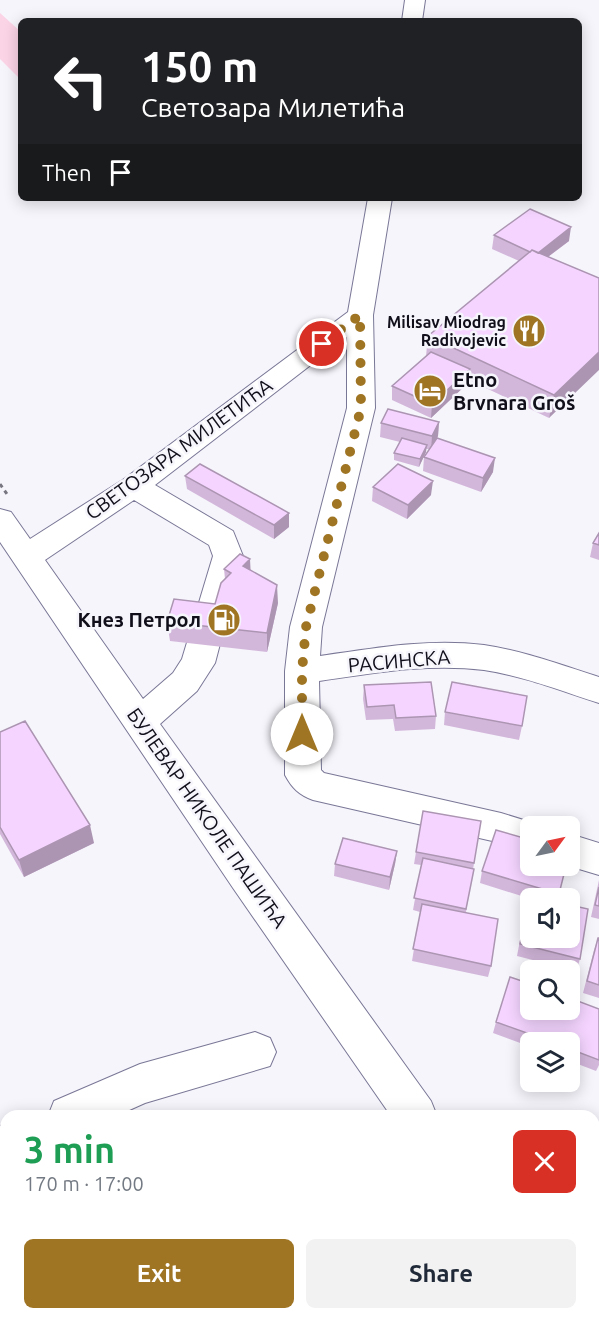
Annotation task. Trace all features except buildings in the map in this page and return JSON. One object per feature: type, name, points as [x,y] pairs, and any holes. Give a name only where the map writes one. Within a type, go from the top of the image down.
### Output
[{"type":"street","points":[[412,18],[415,0]]},
{"type":"street","points":[[379,201],[360,315],[361,408],[306,627],[302,671],[303,775],[313,784],[520,834]]},
{"type":"street","name":"СВЕТОЗАРА МИЛЕТИЋА","points":[[26,557],[134,486],[360,315]]},
{"type":"street","points":[[134,486],[222,539],[228,556],[198,663],[185,682],[140,721]]},
{"type":"street","name":"БУЛЕВАР НИКОЛЕ ПАШИЋА","points":[[0,519],[412,1110]]},
{"type":"street","name":"РАСИНСКА","points":[[302,671],[421,655],[467,656],[542,671],[599,690]]},
{"type":"street","points":[[580,853],[599,859]]},
{"type":"street","points":[[82,1110],[140,1084],[255,1052]]},
{"type":"shaded area","points":[[0,13],[18,29],[18,77],[0,59]]},
{"type":"place","name":"Milisav Miodrag Radivojevic","points":[[529,331]]},
{"type":"place","name":"Etno Brvnara Groš","points":[[430,391]]},
{"type":"place","name":"Кнез Петрол","points":[[224,620]]},
{"type":"route","points":[[302,734],[302,671],[306,627],[361,408],[360,315],[322,344]]}]
